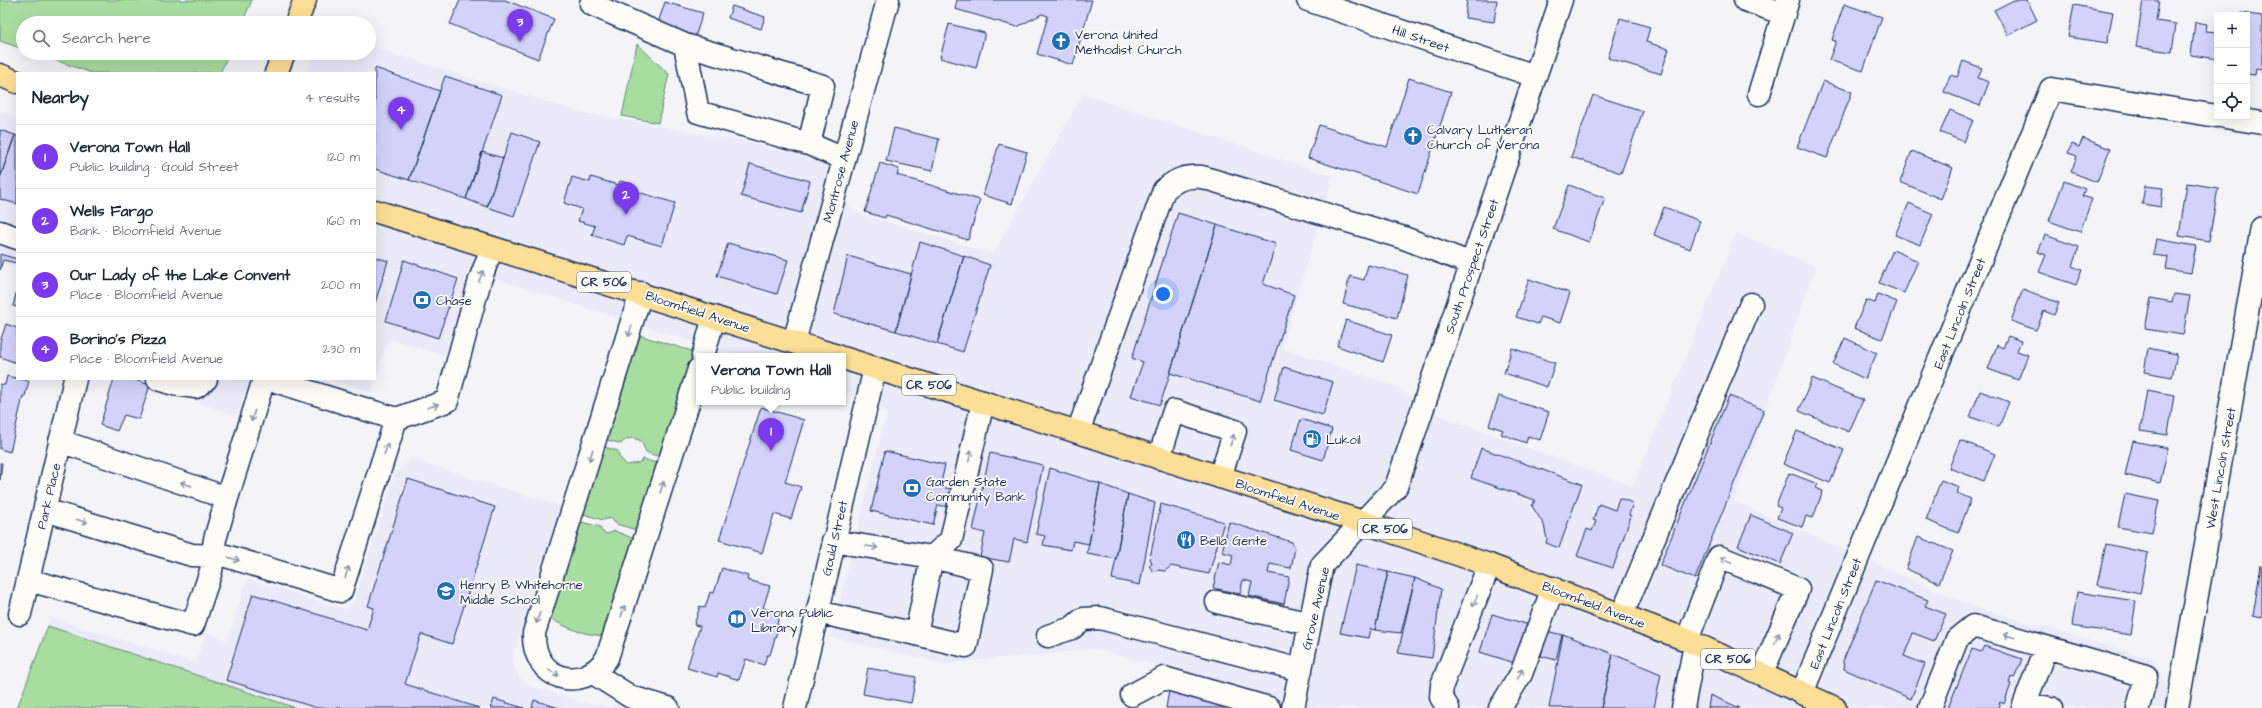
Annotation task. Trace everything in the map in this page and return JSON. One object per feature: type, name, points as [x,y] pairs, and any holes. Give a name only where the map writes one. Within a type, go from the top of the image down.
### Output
[{"type":"main road","points":[[299,16],[305,0]]},
{"type":"main road","points":[[276,72],[281,60]]},
{"type":"main road","points":[[0,75],[16,82]]},
{"type":"main road","name":"Bloomfield Avenue","points":[[376,211],[641,293],[828,353]]},
{"type":"main road","name":"Bloomfield Avenue","points":[[846,359],[1363,522],[1490,565],[1691,642],[1836,708]]},
{"type":"street","name":"Montrose Avenue","points":[[794,342],[888,0]]},
{"type":"street","name":"Hill Street","points":[[1308,0],[1535,76]]},
{"type":"street","name":"South Prospect Street","points":[[1363,522],[1396,487],[1561,0]]},
{"type":"street","points":[[1745,0],[1786,7],[1759,94]]},
{"type":"street","points":[[591,4],[685,45],[823,86],[809,144]]},
{"type":"street","points":[[685,45],[698,112],[809,144],[844,159]]},
{"type":"street","name":"East Lincoln Street","points":[[1802,693],[2051,89],[2214,116]]},
{"type":"street","points":[[2243,120],[2262,123]]},
{"type":"street","points":[[1078,432],[1164,190],[1174,180],[1186,176],[1202,177],[1404,238],[1472,264]]},
{"type":"street","name":"West Lincoln Street","points":[[2177,708],[2262,228]]},
{"type":"street","points":[[0,232],[16,238]]},
{"type":"street","points":[[271,380],[396,419],[447,401],[480,280],[492,248]]},
{"type":"street","points":[[641,293],[534,633],[535,652],[546,668],[554,674],[573,679],[593,673],[601,666],[611,648],[696,379]]},
{"type":"street","points":[[1622,615],[1751,304]]},
{"type":"street","points":[[704,353],[714,316]]},
{"type":"street","name":"Gould Street","points":[[795,708],[833,541],[875,368]]},
{"type":"street","name":"Park Place","points":[[20,614],[75,380]]},
{"type":"street","points":[[161,380],[174,384],[196,387],[205,380]]},
{"type":"street","points":[[28,580],[193,626],[210,570],[215,540],[227,498],[264,380]]},
{"type":"street","points":[[916,634],[932,556],[950,540],[983,402]]},
{"type":"street","points":[[1159,458],[1174,411],[1235,431],[1220,477]]},
{"type":"street","points":[[45,510],[192,555],[226,556],[341,591],[396,419]]},
{"type":"street","points":[[60,441],[227,498]]},
{"type":"street","name":"Grove Avenue","points":[[1293,708],[1322,565],[1363,522]]},
{"type":"street","points":[[817,612],[966,646],[982,569],[932,556],[833,541]]},
{"type":"street","points":[[1683,708],[1691,642],[1719,557],[1798,589],[1762,673]]},
{"type":"street","points":[[1448,708],[1441,697],[1442,685],[1490,565]]},
{"type":"street","points":[[1500,708],[1521,674],[1553,588]]},
{"type":"street","points":[[1217,602],[1310,624]]},
{"type":"street","points":[[1048,636],[1072,628],[1084,619],[1100,618],[1301,670]]},
{"type":"street","points":[[1930,708],[1957,639],[1973,626],[2146,676],[2138,708]]},
{"type":"street","points":[[2046,647],[2024,706],[2051,708]]},
{"type":"street","points":[[593,673],[631,696],[668,708]]},
{"type":"street","points":[[1132,694],[1164,678],[1269,708]]},
{"type":"shaded area","points":[[376,48],[579,112],[749,142],[826,163],[852,211],[993,254],[1083,94],[1333,176],[1282,348],[1401,388],[1422,409],[1633,486],[1736,233],[1816,266],[1734,501],[1972,606],[2154,659],[2175,708],[1263,708],[1266,694],[1094,649],[944,664],[830,637],[887,412],[846,394],[846,353],[727,353],[490,277],[465,361],[388,339],[376,376],[376,72],[306,72],[311,60],[376,60]]},
{"type":"shaded area","points":[[0,111],[16,118],[16,267],[0,261]]},
{"type":"shaded area","points":[[132,380],[251,380],[237,416]]},
{"type":"shaded area","points":[[332,380],[375,380],[371,392]]},
{"type":"shaded area","name":"Henry B Whitehorne Middle School","points":[[411,459],[561,506],[514,653],[514,668],[521,680],[532,686],[584,703],[612,706],[616,703],[636,708],[17,708],[51,618],[196,663],[205,633],[228,640],[247,579],[345,609],[353,604],[395,473]]},
{"type":"green space","points":[[0,0],[252,0],[245,16],[16,16],[16,47],[0,41]]},
{"type":"green space","points":[[637,44],[669,74],[658,123],[622,116]]},
{"type":"green space","points":[[55,60],[226,60],[220,72],[89,72]]},
{"type":"green space","points":[[635,334],[695,352],[662,458],[646,452],[641,441],[633,438],[628,439],[621,444],[604,439]]},
{"type":"green space","points":[[602,446],[618,451],[619,457],[627,465],[639,463],[643,459],[660,464],[640,531],[616,524],[611,518],[603,520],[580,513]]},
{"type":"green space","points":[[578,521],[600,527],[602,532],[607,534],[615,531],[637,540],[607,636],[576,631],[548,617]]},
{"type":"green space","points":[[48,626],[296,708],[17,708]]},
{"type":"building","points":[[460,0],[505,0],[554,19],[538,59],[450,24]]},
{"type":"building","name":"Verona United Methodist Church","points":[[957,0],[1092,0],[1073,65],[1037,54],[1048,16],[1042,14],[1017,27],[955,9]]},
{"type":"building","points":[[1467,0],[1497,0],[1494,22],[1465,18]]},
{"type":"building","points":[[2014,0],[2027,0],[2037,20],[2008,35],[1994,10]]},
{"type":"building","points":[[2143,0],[2159,1],[2156,21],[2176,24],[2172,52],[2136,47]]},
{"type":"building","points":[[665,2],[703,13],[695,37],[657,26]]},
{"type":"building","points":[[1844,4],[1882,17],[1863,71],[1829,60],[1836,41],[1832,40]]},
{"type":"building","points":[[2074,5],[2113,12],[2107,43],[2068,37]]},
{"type":"building","points":[[732,6],[765,17],[761,29],[728,18]]},
{"type":"building","points":[[2250,14],[2262,16],[2262,70],[2256,69],[2255,75],[2250,74]]},
{"type":"building","points":[[1620,18],[1650,27],[1646,42],[1669,49],[1661,74],[1608,58]]},
{"type":"building","points":[[2195,22],[2207,24],[2206,31],[2214,32],[2214,59],[2191,55]]},
{"type":"building","points":[[949,24],[985,33],[976,68],[940,58]]},
{"type":"building","points":[[1963,61],[1982,68],[1978,78],[1989,82],[1980,106],[1944,92],[1950,75],[1957,77]]},
{"type":"building","points":[[375,68],[440,91],[409,180],[376,169]]},
{"type":"building","points":[[445,76],[502,95],[466,199],[409,180]]},
{"type":"building","name":"Calvary Lutheran Church of Verona","points":[[1409,78],[1451,92],[1418,194],[1308,158],[1319,125],[1387,147]]},
{"type":"building","points":[[1823,81],[1852,92],[1827,158],[1797,147]]},
{"type":"building","points":[[1593,95],[1643,111],[1621,173],[1571,157]]},
{"type":"building","points":[[1950,110],[1973,120],[1964,142],[1940,132]]},
{"type":"building","points":[[894,128],[939,139],[932,171],[886,161]]},
{"type":"building","points":[[0,130],[15,135],[0,178]]},
{"type":"building","points":[[512,132],[540,142],[514,216],[487,207]]},
{"type":"building","points":[[15,135],[16,204],[0,199],[0,178]]},
{"type":"building","points":[[2083,138],[2110,149],[2097,182],[2071,172],[2077,156],[2068,153],[2072,144],[2079,147]]},
{"type":"building","points":[[999,144],[1027,152],[1012,204],[983,195]]},
{"type":"building","points":[[1912,151],[1953,168],[1941,199],[1900,182]]},
{"type":"building","points":[[482,152],[503,158],[487,207],[466,199]]},
{"type":"building","points":[[880,163],[899,169],[897,175],[980,200],[968,240],[886,215],[885,218],[865,212]]},
{"type":"building","points":[[750,164],[810,181],[801,213],[741,196]]},
{"type":"building","points":[[572,177],[590,182],[591,177],[618,185],[620,181],[632,184],[631,190],[675,203],[662,246],[627,236],[624,245],[592,235],[595,226],[578,221],[582,209],[564,203]]},
{"type":"building","points":[[2064,181],[2085,189],[2082,196],[2092,199],[2080,232],[2049,221]]},
{"type":"building","points":[[2187,183],[2218,188],[2209,241],[2179,236]]},
{"type":"building","points":[[1569,185],[1605,198],[1589,242],[1553,229]]},
{"type":"building","points":[[2145,186],[2163,188],[2161,207],[2142,204]]},
{"type":"building","points":[[1909,203],[1933,214],[1920,245],[1895,235]]},
{"type":"building","points":[[1664,207],[1700,221],[1690,249],[1654,235]]},
{"type":"building","points":[[1178,213],[1217,225],[1160,405],[1131,396],[1143,362],[1132,358]]},
{"type":"building","points":[[1217,225],[1276,244],[1263,284],[1294,295],[1260,401],[1170,373]]},
{"type":"building","points":[[2045,235],[2079,247],[2072,266],[2082,270],[2076,285],[2039,272],[2046,255],[2038,252]]},
{"type":"building","points":[[2156,239],[2196,246],[2191,273],[2166,269],[2168,257],[2153,255]]},
{"type":"building","points":[[920,242],[964,256],[937,344],[896,331]]},
{"type":"building","points":[[728,243],[788,260],[777,294],[717,276]]},
{"type":"building","points":[[1893,250],[1918,261],[1904,293],[1879,283]]},
{"type":"building","points":[[0,254],[16,259],[16,263],[3,260],[0,270]]},
{"type":"building","points":[[848,256],[911,274],[896,331],[834,314]]},
{"type":"building","points":[[964,256],[990,265],[963,352],[937,344]]},
{"type":"building","points":[[376,257],[388,261],[376,300]]},
{"type":"building","name":"Chase","points":[[404,260],[458,279],[438,338],[386,321]]},
{"type":"building","points":[[1368,265],[1408,275],[1397,318],[1343,304],[1350,276],[1364,280]]},
{"type":"building","points":[[1529,279],[1570,293],[1560,323],[1541,317],[1538,324],[1516,317]]},
{"type":"building","points":[[2023,289],[2059,303],[2054,315],[2044,311],[2036,330],[2011,321]]},
{"type":"building","points":[[16,294],[16,307],[13,306]]},
{"type":"building","points":[[1878,294],[1897,302],[1882,339],[1854,328],[1866,300],[1875,303]]},
{"type":"building","points":[[2174,294],[2190,296],[2183,335],[2145,329],[2151,298],[2172,302]]},
{"type":"building","points":[[1346,320],[1392,335],[1383,362],[1337,346]]},
{"type":"building","points":[[6,324],[16,328],[16,363],[0,357],[0,342]]},
{"type":"building","points":[[2008,336],[2021,341],[2017,351],[2028,355],[2018,380],[1988,369],[1997,345],[2003,348]]},
{"type":"building","points":[[1845,338],[1877,353],[1865,379],[1833,364]]},
{"type":"building","points":[[1512,348],[1555,363],[1547,387],[1504,373]]},
{"type":"building","points":[[2148,348],[2177,354],[2172,377],[2144,372]]},
{"type":"building","points":[[1284,367],[1333,382],[1323,415],[1274,400]]},
{"type":"building","points":[[7,376],[16,378],[16,380],[29,381],[25,396],[23,396],[10,452],[0,449],[0,384],[5,385]]},
{"type":"building","points":[[1812,378],[1863,400],[1849,432],[1799,411]]},
{"type":"building","points":[[114,380],[135,380],[150,385],[139,419],[124,415],[117,431],[100,425]]},
{"type":"building","points":[[2147,390],[2174,395],[2168,435],[2140,431]]},
{"type":"building","points":[[1980,391],[2009,402],[1999,427],[1970,417]]},
{"type":"building","points":[[1499,396],[1549,412],[1540,440],[1528,436],[1526,443],[1501,434],[1503,430],[1489,425]]},
{"type":"building","points":[[1729,396],[1764,410],[1695,579],[1660,565]]},
{"type":"building","points":[[761,407],[804,420],[785,482],[801,487],[791,519],[774,514],[762,553],[719,540]]},
{"type":"building","name":"Lukoil","points":[[1301,419],[1332,429],[1323,460],[1291,450]]},
{"type":"building","points":[[1797,431],[1844,450],[1830,483],[1783,464]]},
{"type":"building","points":[[1960,440],[1995,454],[1984,481],[1949,468]]},
{"type":"building","points":[[2133,441],[2168,448],[2160,483],[2125,475]]},
{"type":"building","points":[[1481,448],[1582,484],[1559,548],[1546,543],[1547,540],[1544,525],[1532,506],[1535,500],[1471,478]]},
{"type":"building","name":"Garden State Community Bank","points":[[885,451],[945,465],[940,487],[957,490],[953,508],[938,505],[933,525],[871,511]]},
{"type":"building","points":[[990,453],[1043,465],[1027,542],[1014,539],[1009,562],[980,557],[985,533],[973,530]]},
{"type":"building","points":[[0,463],[2,463],[0,480]]},
{"type":"building","points":[[1050,468],[1100,484],[1089,544],[1073,541],[1071,550],[1043,545],[1045,536],[1036,534]]},
{"type":"building","points":[[1789,473],[1818,484],[1816,488],[1823,491],[1813,518],[1806,516],[1802,527],[1777,518],[1781,508],[1776,506]]},
{"type":"building","name":"Henry B Whitehorne Middle School","points":[[408,479],[495,507],[452,644],[421,634],[405,684],[479,708],[317,708],[226,680],[253,594],[367,630],[374,608],[368,606]]},
{"type":"building","points":[[1941,480],[1959,487],[1957,493],[1971,499],[1958,533],[1926,520]]},
{"type":"building","points":[[1100,484],[1128,494],[1116,559],[1087,554]]},
{"type":"building","points":[[1128,494],[1155,503],[1140,585],[1112,579]]},
{"type":"building","points":[[2125,494],[2159,501],[2152,533],[2118,527]]},
{"type":"building","points":[[1619,498],[1633,503],[1629,515],[1631,516],[1613,568],[1577,556],[1587,529],[1592,531],[1596,521],[1593,520],[1599,504],[1615,510]]},
{"type":"building","name":"Bella Gente","points":[[1161,504],[1224,522],[1209,574],[1171,566],[1165,571],[1157,570],[1154,572],[1149,566],[1152,564],[1150,558]]},
{"type":"building","points":[[1751,515],[1793,533],[1780,564],[1738,546]]},
{"type":"building","points":[[1229,522],[1292,542],[1295,548],[1291,568],[1270,564],[1268,573],[1289,577],[1284,604],[1249,596],[1252,582],[1243,580],[1240,594],[1213,588],[1219,562],[1231,565],[1233,555],[1222,552]]},
{"type":"building","points":[[1918,537],[1953,551],[1939,583],[1906,569]]},
{"type":"building","points":[[2106,544],[2148,553],[2140,594],[2097,585]]},
{"type":"building","points":[[1356,565],[1388,572],[1375,630],[1370,629],[1368,638],[1340,633]]},
{"type":"building","points":[[2261,565],[2262,566],[2262,618],[2253,616]]},
{"type":"building","name":"Verona Public Library","points":[[722,568],[748,576],[747,580],[770,586],[763,608],[780,613],[777,624],[779,625],[770,655],[767,655],[764,665],[746,659],[739,680],[718,673],[717,677],[687,668],[700,626],[694,625],[700,606],[705,608],[710,592],[714,593]]},
{"type":"building","points":[[1388,572],[1415,578],[1401,633],[1375,630]]},
{"type":"building","points":[[1415,578],[1441,589],[1432,658],[1398,653]]},
{"type":"building","points":[[1876,580],[1928,600],[1925,606],[1946,614],[1934,641],[1913,633],[1904,656],[1925,664],[1911,699],[1844,669],[1843,661]]},
{"type":"building","points":[[2077,592],[2136,601],[2131,635],[2072,626]]},
{"type":"building","points":[[1492,614],[1533,626],[1521,665],[1480,652]]},
{"type":"building","points":[[1547,631],[1562,635],[1556,660],[1541,656]]},
{"type":"building","points":[[1563,634],[1613,654],[1601,708],[1549,708]]},
{"type":"building","points":[[1984,646],[2022,659],[2014,678],[2011,677],[2009,683],[2011,684],[2004,704],[2000,702],[1998,708],[1948,708],[1972,649],[1981,652]]},
{"type":"building","points":[[1613,654],[1661,674],[1654,708],[1601,708]]},
{"type":"building","points":[[868,668],[916,677],[911,703],[863,694]]},
{"type":"building","points":[[1169,690],[1233,708],[1166,708]]},
{"type":"building","points":[[1710,695],[1740,708],[1708,708]]},
{"type":"building","points":[[494,699],[524,708],[491,708]]},
{"type":"building","points":[[534,700],[559,708],[532,708]]},
{"type":"place","name":"Verona United Methodist Church","points":[[1061,41]]},
{"type":"place","name":"Our Lady of the Lake Convent","points":[[520,42]]},
{"type":"place","name":"Borino's Pizza","points":[[401,130]]},
{"type":"place","name":"Calvary Lutheran Church of Verona","points":[[1413,136]]},
{"type":"place","name":"Wells Fargo","points":[[626,215]]},
{"type":"place","name":"Chase","points":[[422,300]]},
{"type":"place","name":"Lukoil","points":[[1312,439]]},
{"type":"place","name":"Verona Town Hall","points":[[771,451]]},
{"type":"place","name":"Garden State Community Bank","points":[[912,488]]},
{"type":"place","name":"Bella Gente","points":[[1186,540]]},
{"type":"place","name":"Henry B Whitehorne Middle School","points":[[446,591]]},
{"type":"place","name":"Verona Public Library","points":[[737,619]]}]
